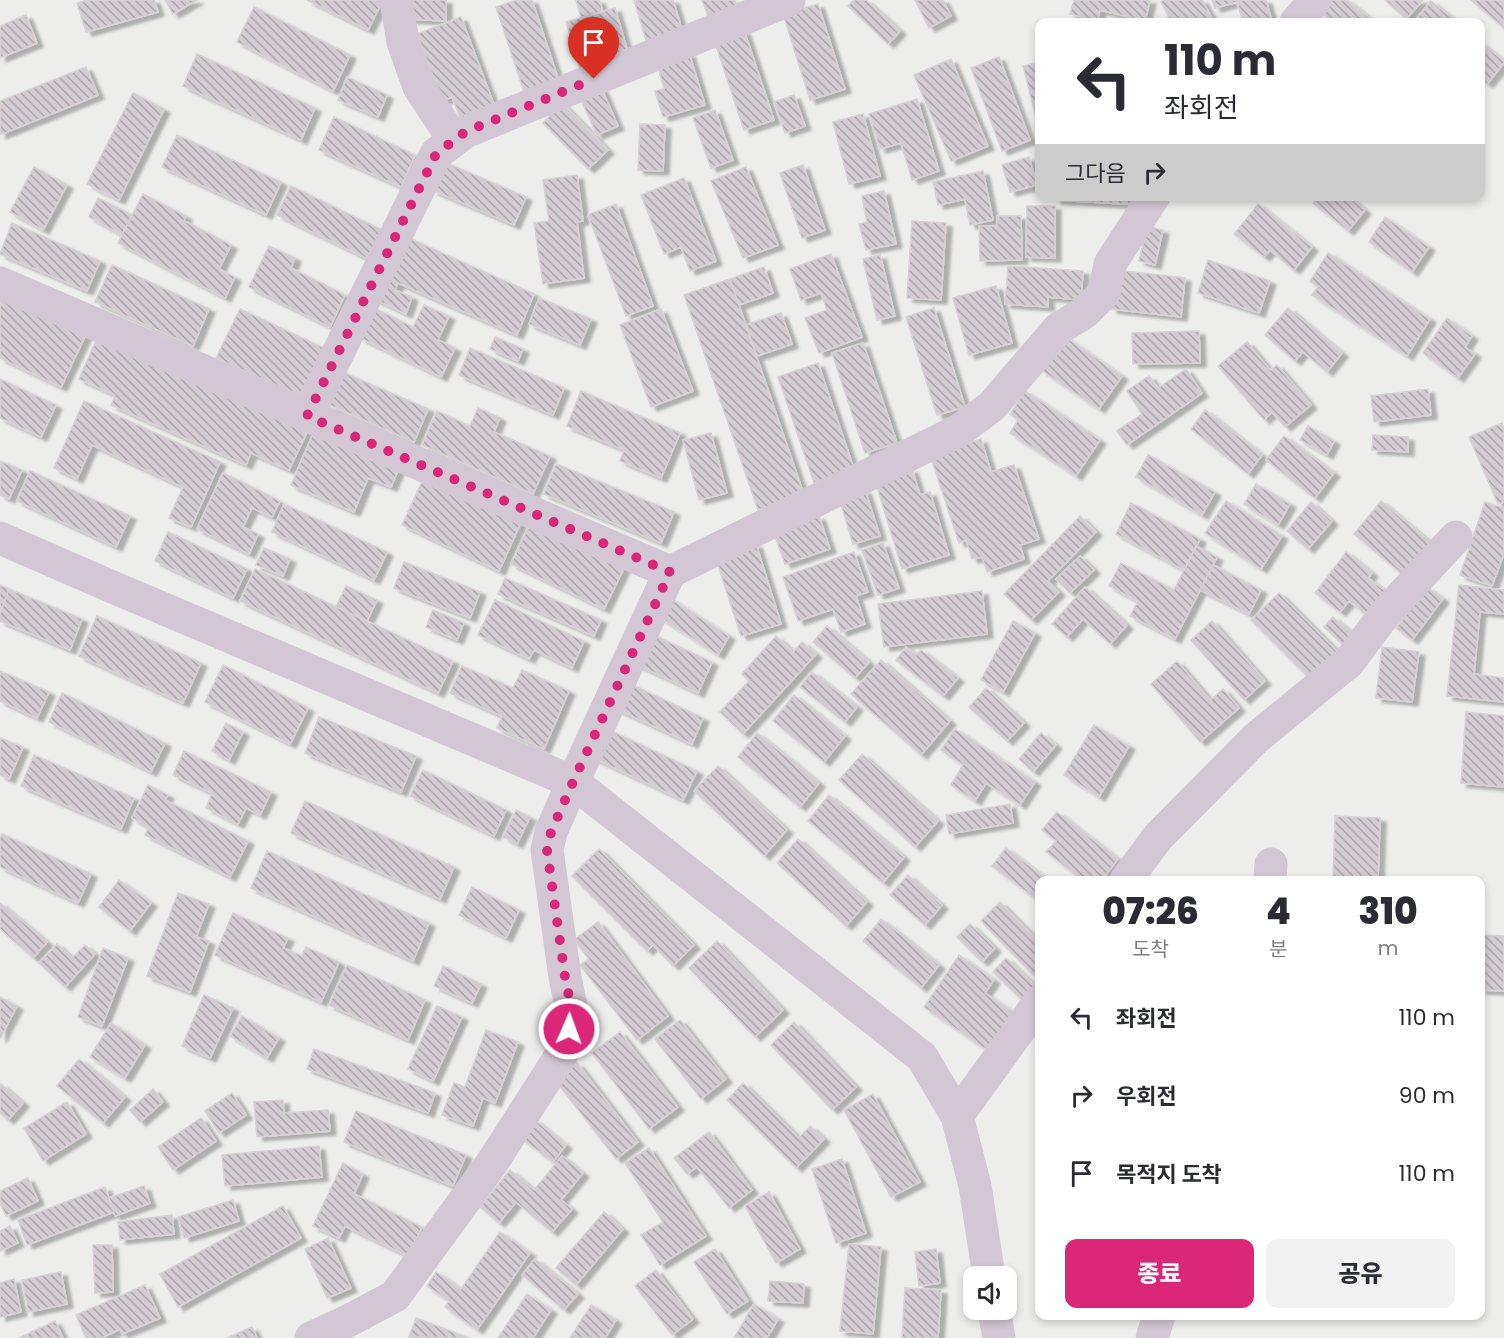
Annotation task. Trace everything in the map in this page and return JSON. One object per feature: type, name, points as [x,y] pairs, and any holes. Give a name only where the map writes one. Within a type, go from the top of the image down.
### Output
[{"type":"street","points":[[396,0],[403,42],[419,87],[454,140]]},
{"type":"street","points":[[307,416],[436,154],[465,132],[789,0]]},
{"type":"street","points":[[1299,18],[1315,0]]},
{"type":"street","points":[[311,1338],[396,1296],[492,1163],[562,1054],[569,1029],[571,1006],[547,850],[551,832],[670,572],[960,430],[992,406],[1058,328],[1084,313],[1104,293],[1110,264],[1151,201]]},
{"type":"street","points":[[0,283],[670,572]]},
{"type":"street","points":[[1129,876],[1158,837],[1257,738],[1349,662],[1384,615],[1456,537]]},
{"type":"street","points":[[0,538],[573,782],[922,1057],[957,1116],[975,1186],[987,1266]]},
{"type":"street","points":[[957,1116],[1035,1008]]},
{"type":"street","points":[[996,1320],[999,1338]]},
{"type":"street","points":[[1152,1338],[1158,1320]]},
{"type":"building","points":[[87,0],[154,0],[158,12],[86,32],[77,3]]},
{"type":"building","points":[[165,0],[197,0],[173,14]]},
{"type":"building","points":[[307,0],[383,0],[368,30]]},
{"type":"building","points":[[408,0],[446,0],[446,21],[407,19]]},
{"type":"building","points":[[517,0],[532,0],[561,87],[526,98],[496,7]]},
{"type":"building","points":[[576,0],[599,0],[603,12],[581,18]]},
{"type":"building","points":[[634,0],[673,0],[684,36],[648,47]]},
{"type":"building","points":[[702,0],[735,0],[739,14],[711,24]]},
{"type":"building","points":[[854,0],[866,0],[900,31],[888,44],[848,6]]},
{"type":"building","points":[[915,0],[943,0],[951,16],[929,28]]},
{"type":"building","points":[[1074,0],[1150,0],[1146,18],[1133,18],[1100,10],[1098,18],[1070,14]]},
{"type":"building","points":[[1164,0],[1202,0],[1212,18],[1169,18],[1161,2]]},
{"type":"building","points":[[1212,0],[1266,0],[1271,18],[1242,18],[1237,2],[1215,8]]},
{"type":"building","points":[[1325,0],[1347,0],[1369,18],[1327,18],[1317,10]]},
{"type":"building","points":[[1385,0],[1423,0],[1405,18]]},
{"type":"building","points":[[1471,0],[1504,0],[1504,28]]},
{"type":"building","points":[[1431,1],[1452,18],[1417,18]]},
{"type":"building","points":[[818,4],[845,89],[810,100],[783,14]]},
{"type":"building","points":[[254,7],[350,55],[333,91],[237,42]]},
{"type":"building","points":[[615,8],[629,56],[580,70],[566,22]]},
{"type":"building","points":[[26,15],[37,43],[0,58],[0,26]]},
{"type":"building","points":[[461,17],[496,110],[462,123],[452,97],[442,101],[417,34]]},
{"type":"building","points":[[744,30],[774,120],[744,130],[714,40]]},
{"type":"building","points":[[1485,46],[1504,61],[1487,84],[1485,82]]},
{"type":"building","points":[[689,53],[705,105],[663,117],[655,91],[664,89],[657,63]]},
{"type":"building","points":[[197,54],[315,108],[301,140],[183,86]]},
{"type":"building","points":[[999,57],[1030,140],[1002,151],[971,68]]},
{"type":"building","points":[[951,59],[988,146],[951,161],[914,75]]},
{"type":"building","points":[[1035,63],[1035,113],[1023,66]]},
{"type":"building","points":[[86,67],[98,95],[0,135],[0,101]]},
{"type":"building","points":[[347,77],[387,95],[378,117],[338,100]]},
{"type":"building","points":[[601,87],[618,126],[597,135],[579,96]]},
{"type":"building","points":[[133,93],[164,109],[119,200],[87,184]]},
{"type":"building","points":[[794,95],[805,126],[785,133],[774,102]]},
{"type":"building","points":[[917,99],[939,171],[912,180],[901,143],[880,149],[869,114]]},
{"type":"building","points":[[562,103],[608,150],[588,169],[543,123]]},
{"type":"building","points":[[715,110],[733,160],[711,168],[693,118]]},
{"type":"building","points":[[863,114],[880,176],[849,184],[833,122]]},
{"type":"building","points":[[334,117],[415,155],[401,187],[319,150]]},
{"type":"building","points":[[640,124],[665,125],[663,171],[638,170]]},
{"type":"building","points":[[177,135],[281,182],[266,215],[162,167]]},
{"type":"building","points":[[1029,157],[1035,186],[1010,192],[1002,165]]},
{"type":"building","points":[[444,162],[526,197],[514,225],[432,190]]},
{"type":"building","points":[[803,165],[825,230],[802,238],[780,173]]},
{"type":"building","points":[[34,167],[67,185],[43,230],[10,212]]},
{"type":"building","points":[[746,167],[778,245],[743,258],[711,181]]},
{"type":"building","points":[[983,171],[993,220],[970,225],[965,199],[938,205],[933,182]]},
{"type":"building","points":[[577,175],[583,221],[577,222],[584,278],[543,284],[534,223],[549,221],[543,180]]},
{"type":"building","points":[[684,178],[716,261],[690,271],[681,247],[664,254],[641,195]]},
{"type":"building","points":[[291,186],[382,230],[368,259],[277,215]]},
{"type":"building","points":[[884,191],[896,244],[866,250],[859,224],[867,222],[862,196]]},
{"type":"building","points":[[143,194],[186,216],[184,221],[231,245],[219,269],[235,277],[225,298],[118,243]]},
{"type":"building","points":[[98,198],[132,215],[122,235],[89,217]]},
{"type":"building","points":[[1072,201],[1140,201],[1140,205]]},
{"type":"building","points":[[1314,201],[1354,201],[1365,210],[1348,231],[1313,203]]},
{"type":"building","points":[[616,204],[653,306],[626,316],[588,215]]},
{"type":"building","points":[[1258,204],[1312,247],[1294,270],[1270,250],[1264,257],[1234,234]]},
{"type":"building","points":[[1027,206],[1055,206],[1055,258],[1026,257]]},
{"type":"building","points":[[997,216],[1021,216],[1022,260],[980,261],[979,226],[997,226]]},
{"type":"building","points":[[1385,217],[1429,247],[1412,272],[1369,242]]},
{"type":"building","points":[[912,221],[946,223],[941,300],[907,298]]},
{"type":"building","points":[[12,223],[100,261],[87,291],[0,254]]},
{"type":"building","points":[[1147,226],[1163,230],[1155,265],[1139,261]]},
{"type":"building","points":[[402,235],[534,294],[517,335],[398,283],[395,290],[412,297],[406,314],[374,299]]},
{"type":"building","points":[[269,246],[295,258],[291,268],[345,295],[330,327],[249,287]]},
{"type":"building","points":[[1328,253],[1430,319],[1407,356],[1312,295],[1318,287],[1310,281]]},
{"type":"building","points":[[831,254],[862,337],[819,353],[805,318],[827,310],[821,293],[801,300],[790,269]]},
{"type":"building","points":[[880,255],[895,316],[877,320],[863,259]]},
{"type":"building","points":[[1208,260],[1270,281],[1259,313],[1198,293]]},
{"type":"building","points":[[112,265],[209,309],[193,346],[95,302]]},
{"type":"building","points":[[1008,266],[1083,271],[1081,300],[1048,297],[1048,307],[1005,304]]},
{"type":"building","points":[[764,267],[773,293],[739,305],[730,279]]},
{"type":"building","points":[[1116,270],[1185,278],[1181,317],[1111,309]]},
{"type":"building","points":[[730,279],[804,495],[758,510],[684,295]]},
{"type":"building","points":[[996,286],[1012,343],[969,355],[953,298]]},
{"type":"building","points":[[0,291],[87,332],[61,387],[0,358]]},
{"type":"building","points":[[539,298],[591,319],[580,345],[529,324]]},
{"type":"building","points":[[424,305],[449,316],[438,340],[455,348],[441,377],[360,338],[374,308],[413,327]]},
{"type":"building","points":[[934,308],[965,407],[937,415],[906,317]]},
{"type":"building","points":[[1288,308],[1342,353],[1327,372],[1303,352],[1295,361],[1265,335]]},
{"type":"building","points":[[240,309],[326,349],[304,398],[216,358]]},
{"type":"building","points":[[661,309],[693,391],[651,407],[620,325]]},
{"type":"building","points":[[781,313],[792,344],[757,356],[746,325]]},
{"type":"building","points":[[1447,318],[1472,336],[1465,347],[1475,354],[1458,378],[1423,353]]},
{"type":"building","points":[[1199,331],[1200,363],[1133,364],[1132,333]]},
{"type":"building","points":[[99,334],[309,428],[289,470],[251,453],[246,465],[111,405],[115,395],[79,379]]},
{"type":"building","points":[[1064,336],[1122,376],[1099,409],[1041,370]]},
{"type":"building","points":[[495,337],[523,349],[518,361],[490,349]]},
{"type":"building","points":[[1247,342],[1270,370],[1277,365],[1311,405],[1285,427],[1272,412],[1264,420],[1218,366]]},
{"type":"building","points":[[863,343],[897,443],[865,453],[832,353]]},
{"type":"building","points":[[470,348],[564,388],[553,415],[459,375]]},
{"type":"building","points":[[818,363],[854,469],[814,483],[778,377]]},
{"type":"building","points":[[1186,369],[1202,393],[1127,445],[1117,431],[1142,414],[1127,391],[1149,376],[1158,388]]},
{"type":"building","points":[[340,371],[428,409],[414,442],[327,404]]},
{"type":"building","points":[[0,379],[56,405],[41,437],[0,418]]},
{"type":"building","points":[[1428,389],[1431,415],[1374,422],[1371,396]]},
{"type":"building","points":[[581,391],[680,433],[661,478],[620,461],[624,450],[567,426]]},
{"type":"building","points":[[1025,391],[1100,440],[1076,476],[1010,433],[1018,420],[1010,414]]},
{"type":"building","points":[[84,401],[220,462],[191,527],[169,518],[183,487],[92,445],[77,479],[54,468]]},
{"type":"building","points":[[478,408],[500,418],[494,432],[550,456],[533,494],[422,445],[437,411],[470,426]]},
{"type":"building","points":[[1205,410],[1262,455],[1248,474],[1191,429]]},
{"type":"building","points":[[1502,423],[1504,429],[1504,502],[1498,504],[1469,437]]},
{"type":"building","points":[[1308,426],[1334,441],[1327,455],[1300,440]]},
{"type":"building","points":[[315,429],[400,466],[391,487],[368,478],[354,512],[291,485]]},
{"type":"building","points":[[711,433],[727,493],[699,500],[683,440]]},
{"type":"building","points":[[1373,435],[1408,437],[1408,452],[1372,450]]},
{"type":"building","points":[[1284,436],[1334,473],[1315,498],[1266,460]]},
{"type":"building","points":[[981,439],[991,472],[1014,465],[1039,539],[1020,545],[1024,559],[987,572],[982,557],[972,559],[966,540],[959,543],[930,455]]},
{"type":"building","points":[[1148,455],[1215,492],[1202,515],[1136,477]]},
{"type":"building","points":[[0,461],[22,470],[9,499],[0,495]]},
{"type":"building","points":[[556,464],[674,512],[661,543],[544,494]]},
{"type":"building","points":[[912,469],[920,495],[930,492],[949,555],[902,569],[875,480]]},
{"type":"building","points":[[30,471],[130,516],[116,547],[17,501]]},
{"type":"building","points":[[223,473],[280,501],[272,517],[252,508],[243,527],[258,534],[249,554],[197,529]]},
{"type":"building","points":[[425,475],[522,520],[499,571],[402,525]]},
{"type":"building","points":[[1256,484],[1290,504],[1278,525],[1244,504]]},
{"type":"building","points":[[865,490],[880,536],[853,544],[839,498]]},
{"type":"building","points":[[1226,501],[1282,536],[1261,569],[1205,533]]},
{"type":"building","points":[[1381,501],[1436,547],[1409,580],[1354,534]]},
{"type":"building","points":[[1311,502],[1332,521],[1308,549],[1287,531]]},
{"type":"building","points":[[1485,502],[1504,508],[1504,553],[1492,586],[1460,575]]},
{"type":"building","points":[[1131,503],[1200,539],[1184,570],[1116,534]]},
{"type":"building","points":[[284,504],[387,552],[374,580],[272,532]]},
{"type":"building","points":[[819,516],[830,549],[785,564],[773,531]]},
{"type":"building","points":[[1080,516],[1096,532],[1048,581],[1059,592],[1031,620],[1004,594]]},
{"type":"building","points":[[531,521],[625,566],[604,609],[511,564]]},
{"type":"building","points":[[168,532],[247,569],[233,598],[155,561]]},
{"type":"building","points":[[883,543],[899,588],[878,595],[862,550]]},
{"type":"building","points":[[756,544],[781,624],[741,636],[715,556]]},
{"type":"building","points":[[1196,546],[1217,557],[1175,639],[1130,616],[1138,601],[1109,586],[1121,563],[1174,590]]},
{"type":"building","points":[[264,548],[290,559],[283,576],[256,565]]},
{"type":"building","points":[[854,552],[868,592],[856,596],[865,624],[841,632],[833,609],[798,621],[783,577]]},
{"type":"building","points":[[1346,552],[1372,573],[1368,578],[1392,596],[1373,620],[1349,601],[1340,612],[1315,593]]},
{"type":"building","points":[[1080,556],[1094,570],[1070,593],[1056,579]]},
{"type":"building","points":[[404,562],[480,592],[470,618],[394,588]]},
{"type":"building","points":[[1213,565],[1261,590],[1249,614],[1200,590]]},
{"type":"building","points":[[255,569],[453,661],[438,693],[240,601]]},
{"type":"building","points":[[505,578],[601,620],[594,636],[498,594]]},
{"type":"building","points":[[0,585],[9,589],[0,613]]},
{"type":"building","points":[[1459,585],[1504,590],[1504,614],[1480,612],[1474,674],[1504,678],[1504,702],[1447,696]]},
{"type":"building","points":[[346,586],[377,600],[367,621],[336,607]]},
{"type":"building","points":[[1085,587],[1127,625],[1110,644],[1083,619],[1067,637],[1052,624]]},
{"type":"building","points":[[1427,587],[1443,599],[1412,640],[1396,628]]},
{"type":"building","points":[[9,589],[82,619],[70,650],[0,621],[0,613]]},
{"type":"building","points":[[982,591],[987,634],[884,647],[878,604]]},
{"type":"building","points":[[1279,593],[1339,653],[1311,680],[1251,620]]},
{"type":"building","points":[[671,599],[729,636],[718,655],[659,617]]},
{"type":"building","points":[[495,600],[584,641],[572,668],[534,650],[529,659],[478,635]]},
{"type":"building","points":[[433,610],[464,623],[457,640],[426,627]]},
{"type":"building","points":[[97,616],[201,663],[183,703],[79,656]]},
{"type":"building","points":[[1333,617],[1353,634],[1343,645],[1324,627]]},
{"type":"building","points":[[1013,621],[1035,633],[1003,692],[981,680]]},
{"type":"building","points":[[1212,621],[1265,681],[1244,700],[1191,640]]},
{"type":"building","points":[[827,626],[869,662],[855,678],[813,642]]},
{"type":"building","points":[[649,633],[712,662],[698,693],[635,664]]},
{"type":"building","points":[[776,636],[793,652],[802,642],[816,654],[743,734],[720,712],[749,681],[742,674]]},
{"type":"building","points":[[906,647],[916,655],[921,650],[958,678],[943,696],[896,660]]},
{"type":"building","points":[[1382,647],[1419,652],[1412,702],[1376,698]]},
{"type":"building","points":[[881,660],[950,721],[921,755],[851,694]]},
{"type":"building","points":[[1177,661],[1210,700],[1223,689],[1239,708],[1200,742],[1151,684]]},
{"type":"building","points":[[223,665],[308,708],[290,744],[205,702]]},
{"type":"building","points":[[462,666],[513,688],[522,670],[569,691],[544,749],[497,728],[502,716],[450,693]]},
{"type":"building","points":[[0,671],[49,692],[37,718],[0,701]]},
{"type":"building","points":[[812,672],[857,707],[845,722],[800,687]]},
{"type":"building","points":[[626,682],[703,718],[692,744],[614,708]]},
{"type":"building","points":[[986,688],[1024,723],[1007,741],[969,707]]},
{"type":"building","points":[[62,693],[165,743],[151,772],[49,722]]},
{"type":"building","points":[[794,695],[845,736],[824,762],[773,721]]},
{"type":"building","points":[[1466,712],[1504,716],[1504,787],[1461,783]]},
{"type":"building","points":[[319,717],[416,756],[401,792],[305,753]]},
{"type":"building","points":[[226,723],[243,732],[229,760],[212,751]]},
{"type":"building","points":[[1094,725],[1129,746],[1099,797],[1064,775]]},
{"type":"building","points":[[605,728],[697,771],[683,800],[591,757]]},
{"type":"building","points":[[955,729],[1035,782],[1020,805],[986,783],[975,801],[951,785],[963,765],[941,750]]},
{"type":"building","points":[[757,733],[819,783],[800,807],[738,757]]},
{"type":"building","points":[[1041,733],[1056,745],[1033,772],[1019,759]]},
{"type":"building","points":[[0,738],[23,747],[9,779],[0,775]]},
{"type":"building","points":[[184,751],[271,792],[260,815],[246,808],[238,824],[206,808],[212,793],[173,775]]},
{"type":"building","points":[[862,754],[938,821],[915,847],[839,780]]},
{"type":"building","points":[[34,755],[134,798],[121,829],[21,786]]},
{"type":"building","points":[[718,766],[787,830],[764,856],[694,791]]},
{"type":"building","points":[[423,770],[506,810],[494,836],[410,796]]},
{"type":"building","points":[[148,785],[168,795],[165,800],[248,841],[230,877],[145,835],[149,827],[132,818]]},
{"type":"building","points":[[829,795],[904,857],[883,883],[808,821]]},
{"type":"building","points":[[305,801],[454,867],[440,899],[291,833]]},
{"type":"building","points":[[1010,804],[1013,823],[949,834],[946,815]]},
{"type":"building","points":[[516,810],[530,817],[517,844],[503,837]]},
{"type":"building","points":[[1057,812],[1118,859],[1105,876],[1078,876],[1046,852],[1056,841],[1042,830]]},
{"type":"building","points":[[1335,816],[1380,818],[1378,876],[1333,876]]},
{"type":"building","points":[[2,834],[91,874],[78,903],[0,867]]},
{"type":"building","points":[[798,839],[867,902],[846,926],[777,863]]},
{"type":"building","points":[[1006,848],[1043,876],[1035,876],[1035,898],[992,866]]},
{"type":"building","points":[[599,849],[694,945],[673,966],[653,945],[647,951],[572,876]]},
{"type":"building","points":[[267,851],[429,923],[413,961],[251,888]]},
{"type":"building","points":[[908,875],[942,905],[925,925],[890,895]]},
{"type":"building","points":[[119,880],[151,903],[130,931],[99,907]]},
{"type":"building","points":[[472,887],[519,910],[506,938],[459,915]]},
{"type":"building","points":[[178,893],[209,904],[196,937],[209,941],[190,992],[147,976]]},
{"type":"building","points":[[1000,902],[1035,938],[1035,975],[1034,976],[981,921]]},
{"type":"building","points":[[0,903],[47,942],[33,958],[0,929]]},
{"type":"building","points":[[233,913],[288,938],[283,948],[302,956],[306,947],[339,962],[321,1002],[215,955]]},
{"type":"building","points":[[881,919],[939,965],[921,988],[863,941]]},
{"type":"building","points":[[598,922],[668,1016],[637,1040],[580,965],[589,959],[574,940]]},
{"type":"building","points":[[970,924],[995,948],[982,962],[957,937]]},
{"type":"building","points":[[1485,935],[1504,936],[1504,991],[1485,990]]},
{"type":"building","points":[[717,941],[783,1010],[755,1037],[689,968]]},
{"type":"building","points":[[57,944],[72,958],[85,945],[95,954],[65,987],[39,963]]},
{"type":"building","points":[[103,948],[128,958],[102,1026],[78,1017]]},
{"type":"building","points":[[959,955],[994,980],[985,993],[1013,1012],[987,1050],[924,1007]]},
{"type":"building","points":[[1006,958],[1035,988],[1023,1001],[993,972]]},
{"type":"building","points":[[347,965],[425,1000],[408,1040],[329,1005]]},
{"type":"building","points":[[443,966],[481,984],[472,1003],[434,986]]},
{"type":"building","points":[[204,995],[233,1008],[210,1058],[182,1046]]},
{"type":"building","points":[[0,997],[17,1006],[0,1039]]},
{"type":"building","points":[[437,1006],[462,1017],[433,1081],[408,1069]]},
{"type":"building","points":[[242,1016],[279,1038],[267,1058],[230,1036]]},
{"type":"building","points":[[680,1020],[726,1079],[701,1099],[655,1039]]},
{"type":"building","points":[[794,1022],[856,1087],[832,1110],[771,1045]]},
{"type":"building","points":[[111,1023],[145,1045],[125,1078],[90,1057]]},
{"type":"building","points":[[486,1030],[518,1042],[495,1103],[483,1098],[473,1126],[442,1115],[454,1083],[465,1087]]},
{"type":"building","points":[[620,1032],[678,1107],[649,1129],[592,1053]]},
{"type":"building","points":[[314,1049],[435,1093],[428,1113],[307,1069]]},
{"type":"building","points":[[79,1059],[125,1097],[103,1123],[57,1086]]},
{"type":"building","points":[[577,1063],[638,1142],[616,1159],[555,1080]]},
{"type":"building","points":[[743,1083],[799,1138],[810,1126],[824,1139],[796,1168],[727,1100]]},
{"type":"building","points":[[1,1084],[23,1103],[8,1120],[0,1113]]},
{"type":"building","points":[[153,1089],[163,1102],[140,1122],[130,1110]]},
{"type":"building","points":[[232,1093],[246,1115],[219,1133],[205,1111]]},
{"type":"building","points":[[873,1094],[920,1182],[891,1197],[844,1110]]},
{"type":"building","points":[[283,1100],[284,1113],[328,1110],[330,1131],[257,1137],[254,1102]]},
{"type":"building","points":[[67,1102],[86,1134],[43,1161],[24,1128]]},
{"type":"building","points":[[356,1111],[466,1155],[453,1186],[344,1142]]},
{"type":"building","points":[[201,1118],[216,1141],[173,1170],[158,1147]]},
{"type":"building","points":[[535,1120],[566,1145],[553,1162],[521,1138]]},
{"type":"building","points":[[709,1132],[752,1190],[729,1208],[697,1167],[687,1174],[674,1158]]},
{"type":"building","points":[[319,1146],[322,1177],[225,1186],[222,1155]]},
{"type":"building","points":[[649,1148],[706,1236],[660,1265],[641,1235],[663,1222],[625,1163]]},
{"type":"building","points":[[562,1156],[583,1173],[561,1200],[572,1209],[552,1232],[516,1202],[499,1223],[480,1207],[510,1170],[534,1190]]},
{"type":"building","points":[[842,1159],[866,1233],[836,1243],[812,1169]]},
{"type":"building","points":[[343,1163],[363,1174],[354,1194],[422,1227],[408,1256],[345,1226],[339,1238],[313,1226]]},
{"type":"building","points":[[28,1178],[38,1201],[6,1216],[0,1203],[0,1191]]},
{"type":"building","points":[[144,1186],[150,1203],[115,1216],[109,1198]]},
{"type":"building","points":[[105,1187],[114,1212],[27,1245],[18,1220]]},
{"type":"building","points":[[769,1192],[800,1249],[776,1263],[745,1206]]},
{"type":"building","points":[[233,1200],[239,1221],[184,1238],[178,1217]]},
{"type":"building","points":[[283,1206],[301,1238],[178,1307],[160,1274]]},
{"type":"building","points":[[604,1212],[623,1229],[576,1285],[556,1268]]},
{"type":"building","points":[[172,1215],[174,1234],[120,1240],[118,1222]]},
{"type":"building","points":[[10,1226],[18,1243],[0,1251],[0,1231]]},
{"type":"building","points":[[500,1232],[530,1253],[477,1330],[445,1307],[449,1301],[427,1286],[436,1272],[461,1289]]},
{"type":"building","points":[[328,1238],[351,1288],[327,1298],[305,1249]]},
{"type":"building","points":[[849,1244],[881,1247],[873,1334],[840,1331]]},
{"type":"building","points":[[93,1245],[112,1245],[113,1292],[95,1293]]},
{"type":"building","points":[[715,1249],[748,1301],[727,1314],[694,1262]]},
{"type":"building","points":[[936,1249],[940,1283],[919,1286],[915,1252]]},
{"type":"building","points":[[535,1259],[578,1294],[564,1310],[522,1275]]},
{"type":"building","points":[[656,1270],[693,1319],[672,1335],[635,1286]]},
{"type":"building","points":[[61,1272],[67,1304],[28,1312],[22,1280]]},
{"type":"building","points":[[14,1279],[21,1312],[0,1317],[0,1283]]},
{"type":"building","points":[[770,1281],[804,1284],[803,1303],[768,1301]]},
{"type":"building","points":[[145,1285],[160,1318],[122,1334],[120,1329],[104,1338],[86,1338],[76,1315]]},
{"type":"building","points":[[905,1288],[941,1290],[938,1338],[902,1338]]},
{"type":"building","points":[[527,1294],[551,1310],[533,1338],[498,1338]]},
{"type":"building","points":[[754,1304],[778,1319],[767,1338],[734,1338]]},
{"type":"building","points":[[591,1305],[616,1320],[605,1338],[570,1338]]},
{"type":"building","points":[[416,1318],[469,1338],[409,1337]]},
{"type":"building","points":[[55,1321],[63,1338],[19,1338]]},
{"type":"building","points":[[252,1327],[257,1338],[227,1338]]},
{"type":"route","points":[[569,1029],[571,1006],[547,850],[551,832],[573,782],[670,572],[307,416],[436,154],[465,132],[594,79]]}]
